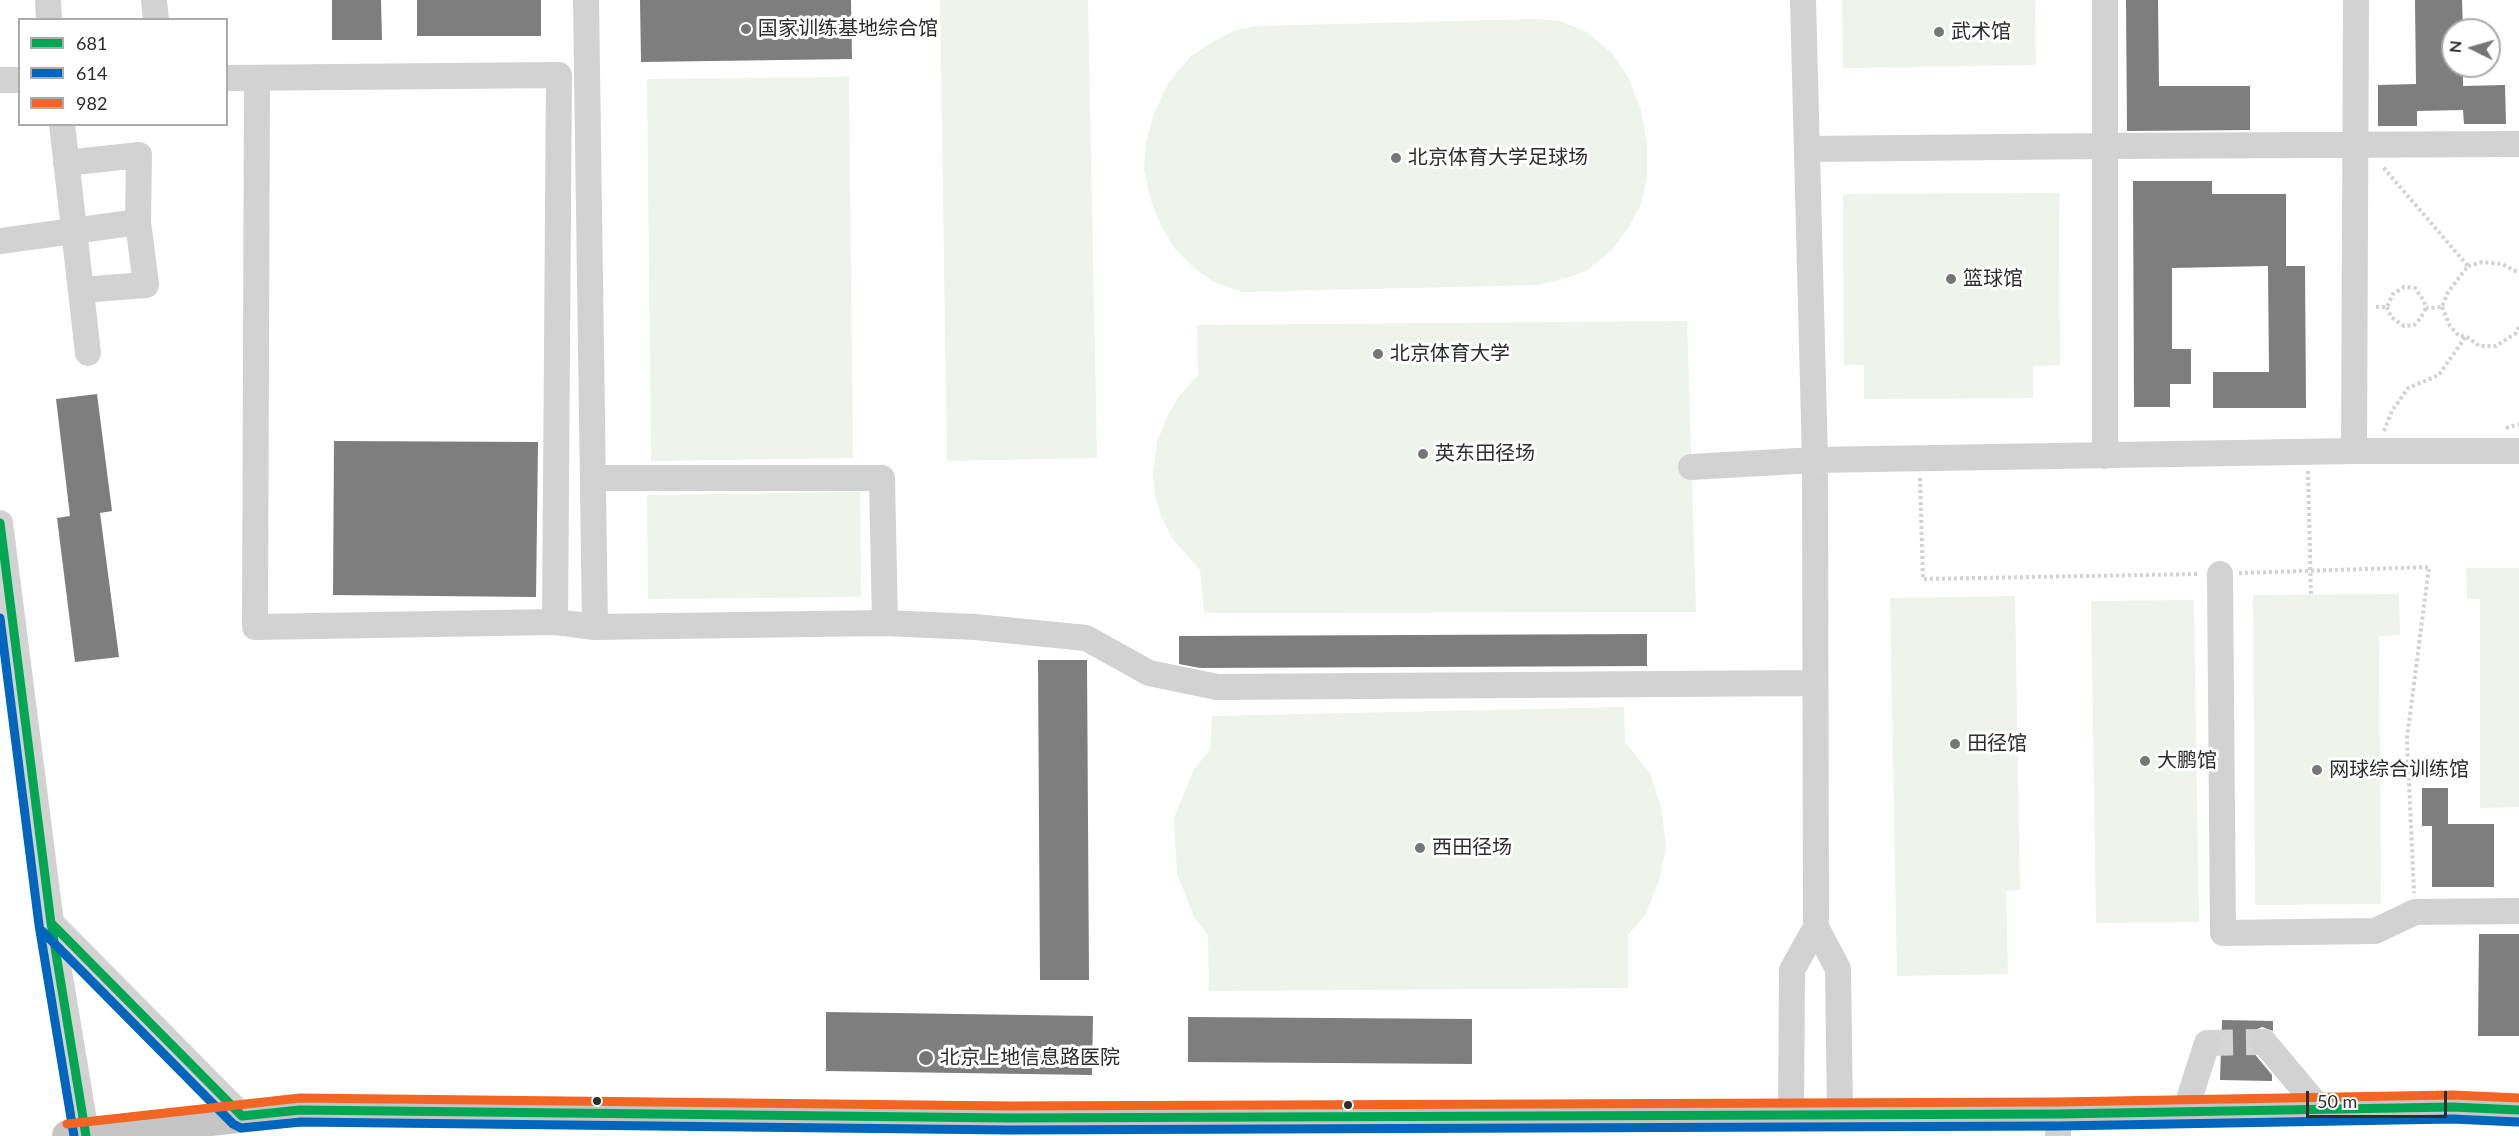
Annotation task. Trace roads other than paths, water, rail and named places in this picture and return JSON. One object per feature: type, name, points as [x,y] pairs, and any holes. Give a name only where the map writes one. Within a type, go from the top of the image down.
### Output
[{"type":"main road","points":[[82,1135],[300,1110],[996,1127],[1840,1114],[2058,1125],[2185,1112],[2452,1107],[2519,1110]]},
{"type":"street","points":[[48,0],[49,18]]},
{"type":"street","points":[[154,0],[156,18]]},
{"type":"street","points":[[586,0],[595,627]]},
{"type":"street","points":[[1803,0],[1815,460],[1816,927],[1838,969],[1840,1114]]},
{"type":"street","points":[[2105,0],[2105,456]]},
{"type":"street","points":[[2354,451],[2360,146],[2356,0]]},
{"type":"street","points":[[228,78],[559,75],[555,622]]},
{"type":"street","points":[[257,78],[255,627],[555,622],[595,627],[885,623],[975,627],[1086,638],[1149,673],[1217,687],[1815,683]]},
{"type":"street","points":[[0,80],[18,80]]},
{"type":"street","points":[[62,126],[88,353]]},
{"type":"street","points":[[1807,149],[2519,144]]},
{"type":"street","points":[[66,163],[139,155],[138,222],[146,285],[81,290]]},
{"type":"street","points":[[0,241],[138,222]]},
{"type":"street","points":[[1691,467],[1815,460],[2354,451],[2519,451]]},
{"type":"street","points":[[594,478],[882,478],[885,623]]},
{"type":"street","points":[[0,524],[51,923],[82,1135]]},
{"type":"street","points":[[2220,574],[2223,933],[2375,930],[2415,912],[2519,910]]},
{"type":"street","points":[[51,923],[242,1116]]},
{"type":"street","points":[[1791,1115],[1792,970],[1816,927]]},
{"type":"street","points":[[2264,1042],[2321,1110]]},
{"type":"street","points":[[2185,1112],[2207,1043]]},
{"type":"tunnel","points":[[2207,1043],[2264,1042]]},
{"type":"place","name":"国家训练基地综合馆","points":[[746,29]]},
{"type":"place","name":"武术馆","points":[[1939,32]]},
{"type":"place","name":"北京体育大学足球场","points":[[1396,158]]},
{"type":"place","name":"篮球馆","points":[[1951,279]]},
{"type":"place","name":"北京体育大学","points":[[1378,354]]},
{"type":"place","name":"英东田径场","points":[[1423,454]]},
{"type":"place","name":"田径馆","points":[[1955,744]]},
{"type":"place","name":"大鹏馆","points":[[2145,761]]},
{"type":"place","name":"网球综合训练馆","points":[[2317,770]]},
{"type":"place","name":"西田径场","points":[[1420,848]]},
{"type":"place","name":"北京上地信息路医院","points":[[926,1058]]}]
